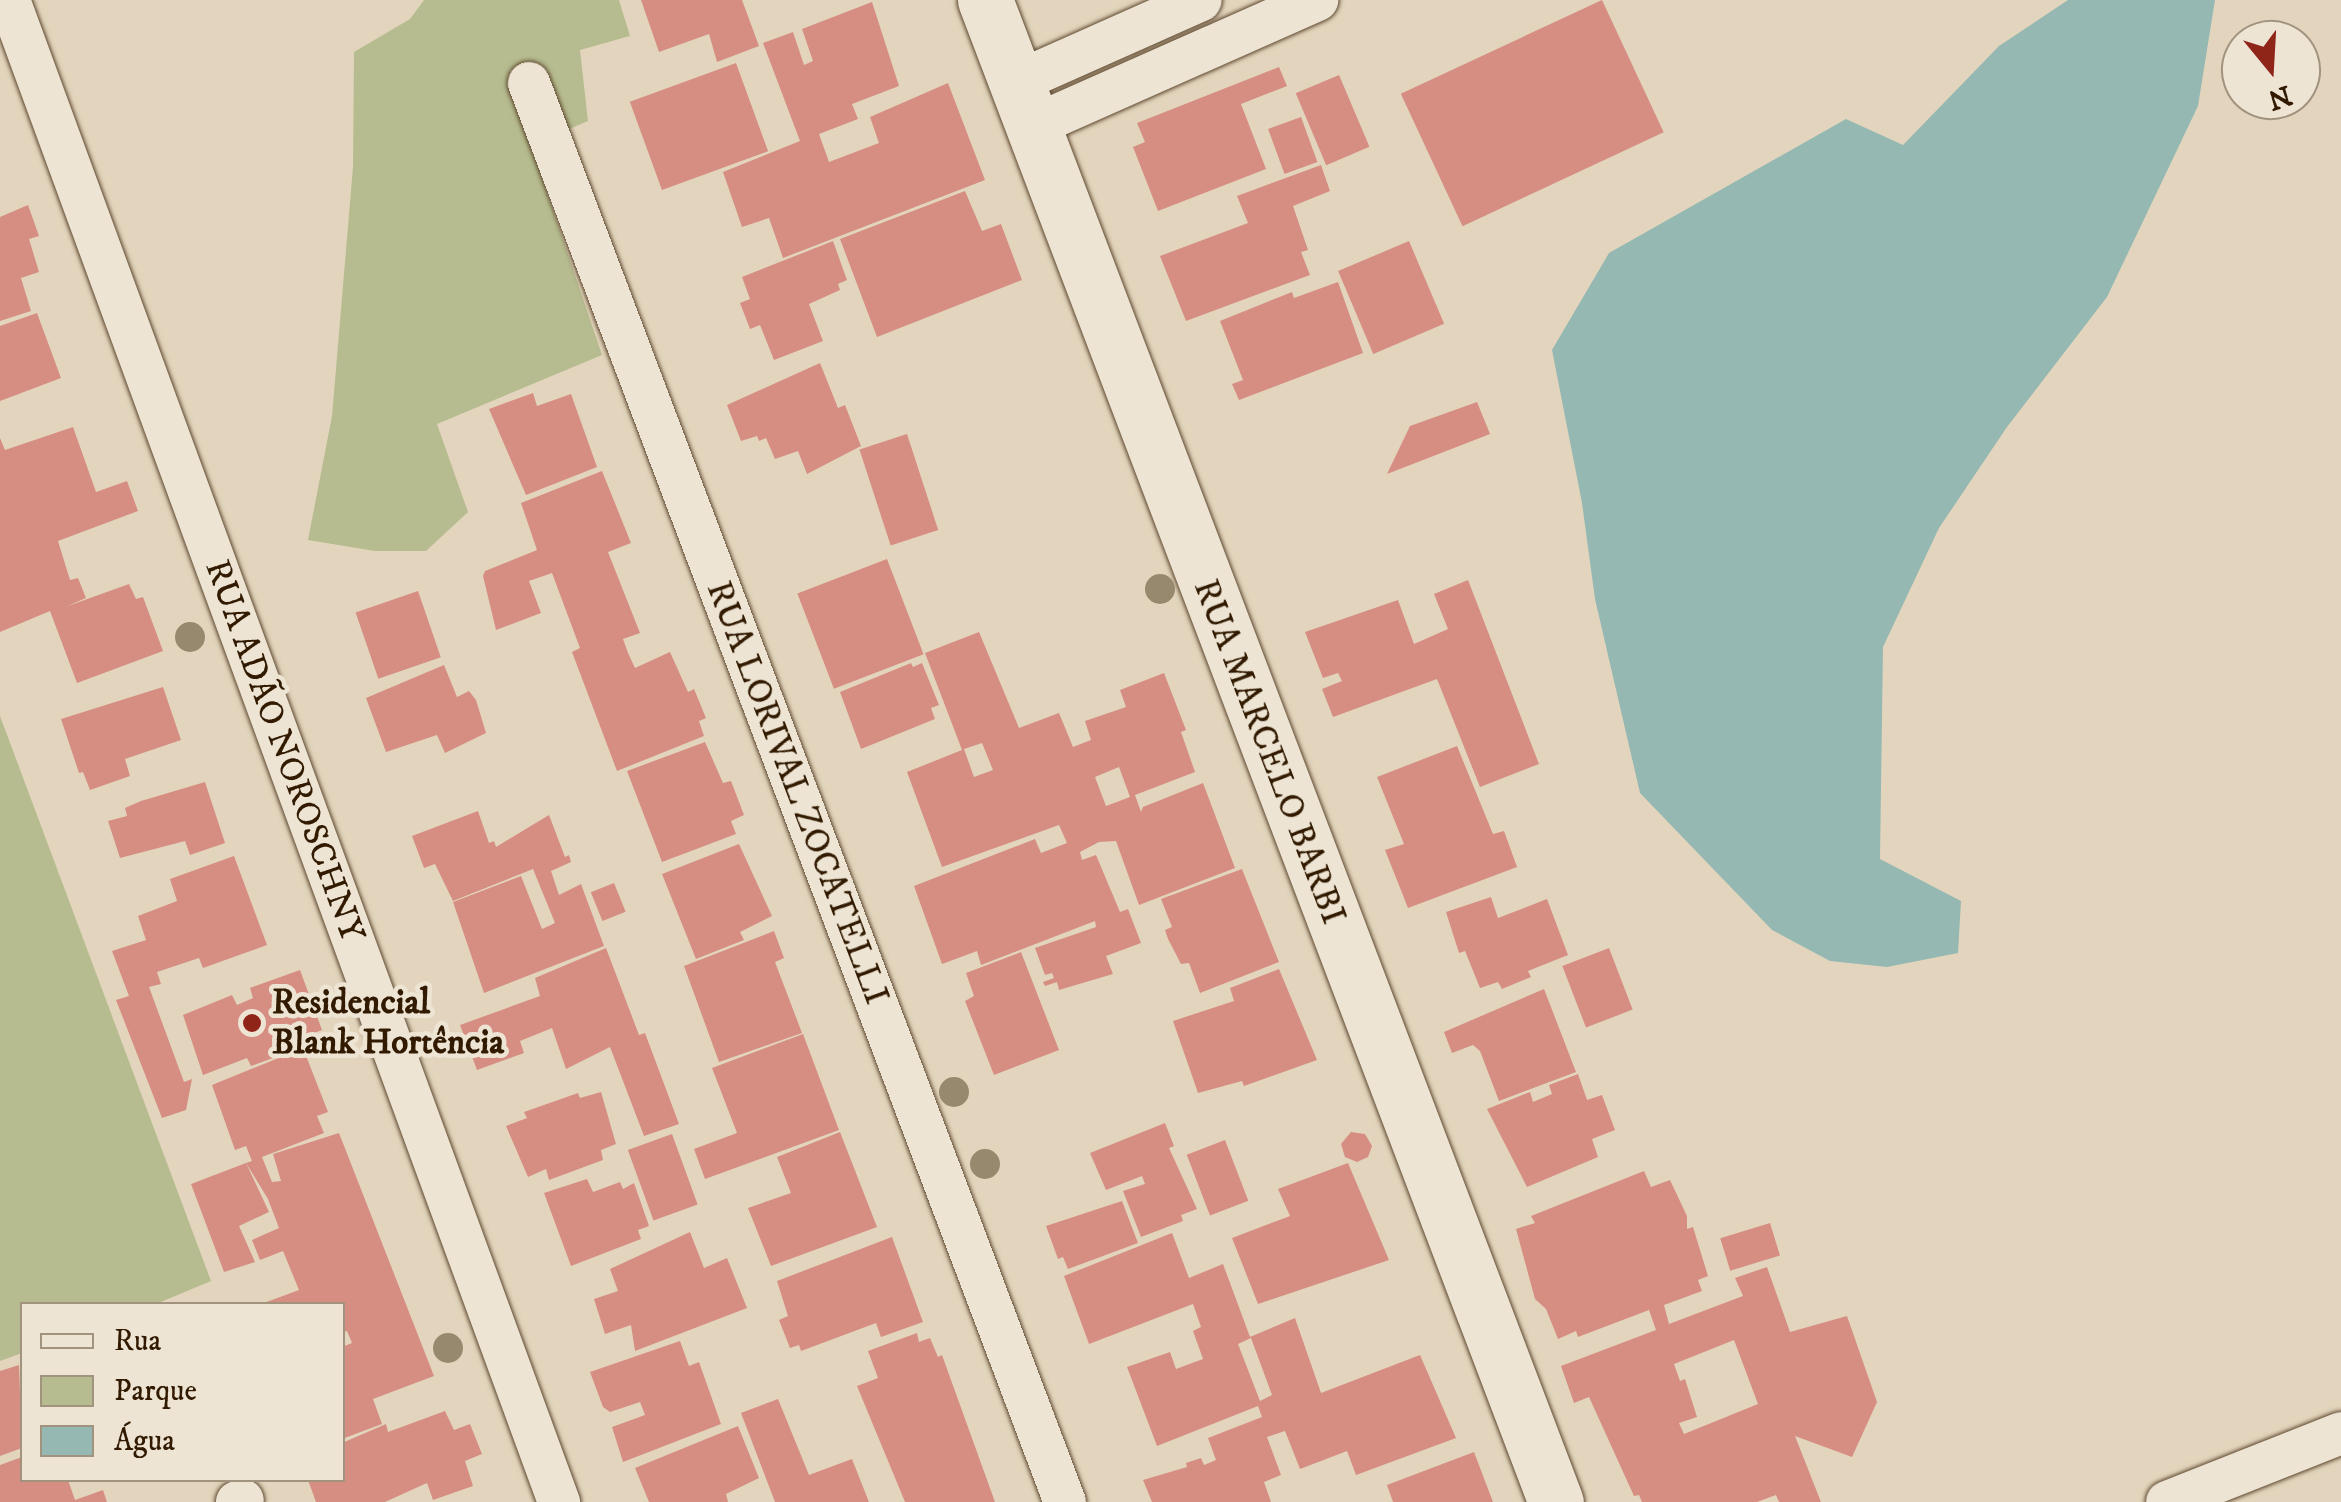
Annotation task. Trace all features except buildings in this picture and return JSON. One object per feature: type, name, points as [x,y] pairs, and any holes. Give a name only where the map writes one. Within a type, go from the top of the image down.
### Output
[{"type":"street","name":"RUA ADÃO NOROSCHNY","points":[[8,0],[560,1502]]},
{"type":"street","name":"RUA MARCELO BARBI","points":[[985,0],[1556,1502]]},
{"type":"street","points":[[1025,104],[1201,0]]},
{"type":"street","points":[[1025,104],[1317,0]]},
{"type":"street","name":"RUA LORIVAL ZOCATELLI","points":[[529,83],[1065,1502]]},
{"type":"street","points":[[2167,1502],[2341,1433]]},
{"type":"green space","points":[[424,0],[619,0],[630,36],[580,50],[588,121],[536,143],[540,172],[602,355],[437,424],[468,512],[426,551],[375,551],[308,540],[332,416],[353,167],[354,52],[410,19]]},
{"type":"green space","points":[[0,716],[211,1281],[161,1302],[20,1302],[20,1354],[0,1361]]},
{"type":"water","points":[[2068,0],[2215,0],[2198,106],[2107,297],[2007,427],[1939,528],[1883,647],[1880,859],[1961,901],[1958,953],[1887,967],[1830,961],[1772,930],[1640,793],[1595,599],[1582,503],[1552,350],[1609,253],[1846,119],[1903,145],[1999,46]]},
{"type":"place","name":"Residencial Blank Hortência","points":[[252,1023]]}]
